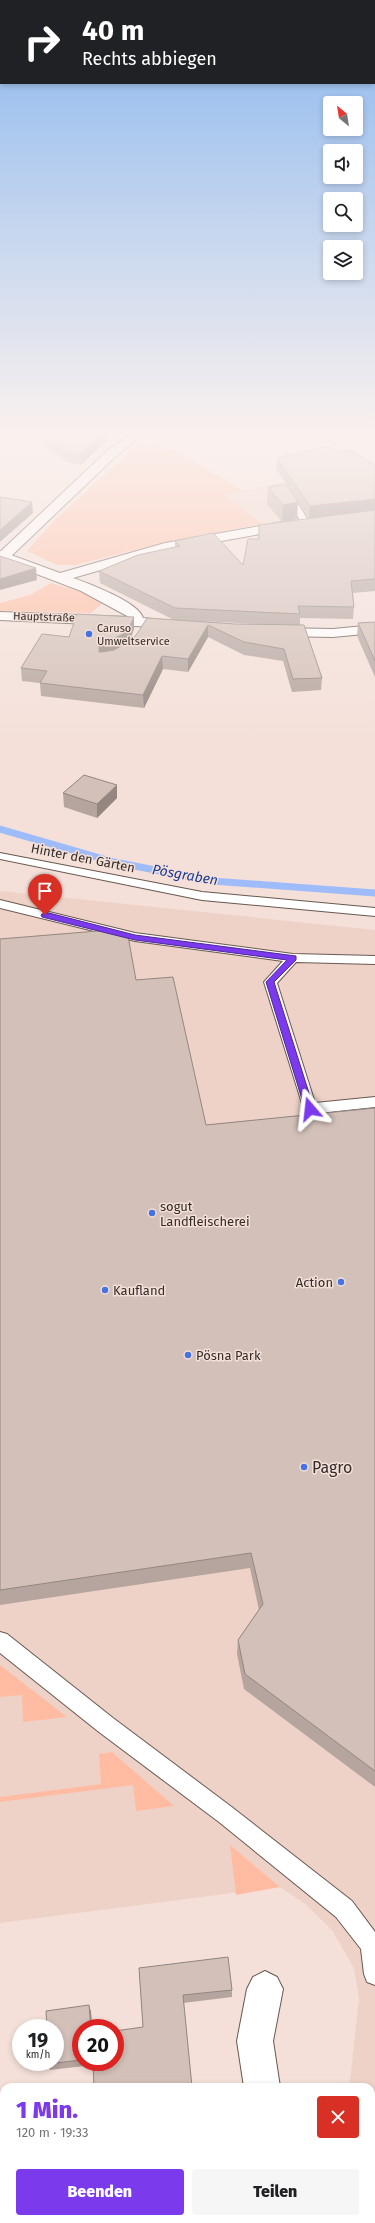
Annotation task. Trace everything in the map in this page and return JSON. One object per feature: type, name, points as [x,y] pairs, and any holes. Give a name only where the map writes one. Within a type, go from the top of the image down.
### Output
[{"type":"street","points":[[19,540],[1,557],[60,577],[122,605],[134,614],[139,627]]},
{"type":"street","points":[[60,577],[165,547],[208,540]]},
{"type":"street","name":"Hauptstraße","points":[[0,616],[45,616],[139,627],[191,627]]},
{"type":"street","points":[[259,632],[302,633],[375,629]]},
{"type":"street","points":[[261,2083],[255,2041],[266,1989]]},
{"type":"lane","name":"Hinter den Gärten","points":[[0,856],[202,896],[375,912]]},
{"type":"lane","points":[[0,904],[135,937],[293,958],[375,960]]},
{"type":"lane","points":[[293,958],[270,982],[310,1109],[375,1102]]},
{"type":"lane","points":[[2,1643],[106,1725],[226,1815],[344,1908],[371,1945],[375,1974]]},
{"type":"shaded area","points":[[37,540],[179,540],[75,565],[57,565],[27,551]]},
{"type":"shaded area","points":[[51,583],[81,592],[104,602],[91,613],[0,611],[0,603],[30,595]]},
{"type":"shaded area","points":[[0,891],[375,930],[375,2083],[350,2082],[359,1998],[354,1968],[332,1930],[305,1904],[280,1887],[0,1923]]},
{"type":"shaded area","points":[[0,1665],[67,1717],[23,1722],[22,1695],[0,1697]]},
{"type":"shaded area","points":[[112,1752],[174,1806],[136,1811],[133,1785],[0,1802],[0,1797],[101,1784],[99,1754]]},
{"type":"shaded area","points":[[230,1845],[280,1887],[236,1895]]},
{"type":"building","points":[[181,540],[219,540],[243,565],[248,540],[375,540],[375,579],[351,581],[354,607],[298,606],[300,614],[175,608],[99,571],[138,555],[180,546],[175,541]]},
{"type":"building","points":[[0,556],[36,568],[0,579]]},
{"type":"building","points":[[77,614],[134,617],[129,628],[123,634],[99,646],[99,652],[114,650],[128,642],[137,634],[147,618],[235,624],[304,625],[322,678],[293,679],[284,649],[244,642],[208,625],[188,659],[162,656],[143,695],[40,683],[47,671],[21,668],[42,634],[69,637]]},
{"type":"building","points":[[375,622],[375,661],[358,623]]},
{"type":"building","points":[[84,775],[117,785],[97,804],[63,793]]},
{"type":"building","name":"Pösna Park","points":[[110,930],[128,936],[136,980],[173,977],[206,1125],[375,1108],[375,1771],[245,1674],[238,1640],[263,1604],[251,1553],[0,1590],[0,939]]},
{"type":"building","points":[[228,1957],[232,1990],[183,1995],[192,2083],[94,2083],[93,2071],[124,2071],[124,2030],[143,2027],[139,1968]]},
{"type":"building","points":[[89,2005],[90,2019],[72,2019],[72,2061],[64,2062],[64,2019],[46,2019],[46,2011]]},
{"type":"waterway","name":"Pösgraben","points":[[0,829],[114,862],[212,881],[375,893]]},
{"type":"place","name":"Caruso Umweltservice","points":[[89,634]]},
{"type":"place","name":"sogut Landfleischerei","points":[[152,1213]]},
{"type":"place","name":"Action","points":[[341,1282]]},
{"type":"place","name":"Kaufland","points":[[105,1290]]},
{"type":"place","name":"Pösna Park","points":[[188,1355]]},
{"type":"place","name":"Pagro","points":[[304,1467]]},
{"type":"route","points":[[45,915],[135,937],[293,958],[270,982],[310,1109]]}]
